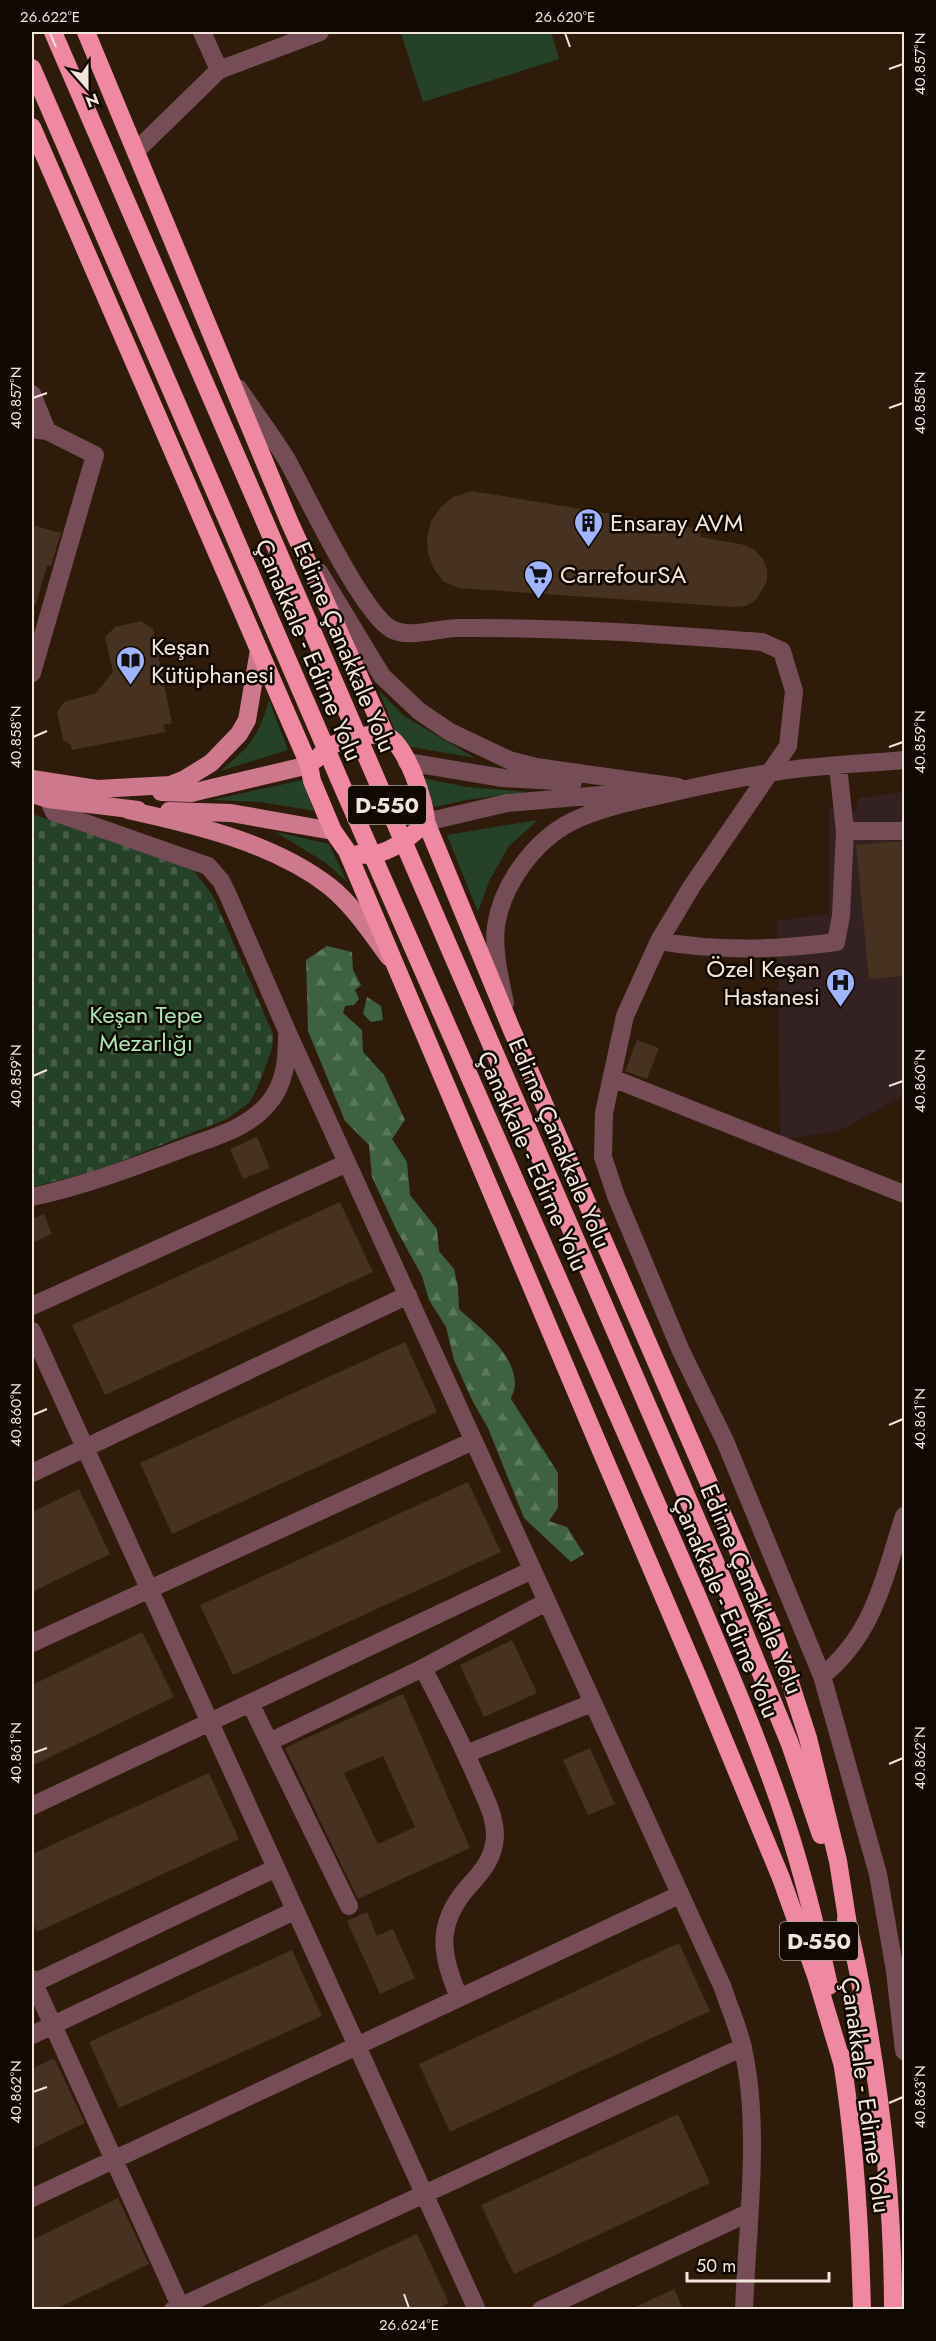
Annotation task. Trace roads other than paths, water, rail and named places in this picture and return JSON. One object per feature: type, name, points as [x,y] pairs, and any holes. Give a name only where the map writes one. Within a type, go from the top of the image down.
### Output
[{"type":"highway","name":"Edirne Çanakkale Yolu","points":[[53,32],[722,1578],[790,1744],[849,1931],[874,2062],[886,2159],[893,2252],[892,2310]]},
{"type":"highway","points":[[86,32],[137,150],[289,522],[386,736],[393,741],[420,789],[426,810],[426,822],[511,1028],[774,1633],[808,1738],[838,1861],[849,1931]]},
{"type":"highway","name":"Çanakkale - Edirne Yolu","points":[[32,68],[343,788],[695,1591],[786,1821],[818,1934],[843,2066],[856,2170],[861,2242],[862,2310]]},
{"type":"highway","points":[[32,128],[309,765],[312,781],[333,831],[347,851],[399,970],[598,1446],[698,1674],[781,1878],[816,1976],[843,2066]]},
{"type":"highway","points":[[309,765],[330,747],[366,735],[386,736]]},
{"type":"highway","points":[[347,851],[362,855],[398,845],[409,839],[426,822]]},
{"type":"main road","points":[[32,779],[97,789],[170,785],[185,779],[211,763],[232,743],[247,720],[258,650]]},
{"type":"main road","points":[[139,788],[191,793],[309,765]]},
{"type":"main road","points":[[40,797],[128,810],[176,821],[278,853],[330,887],[361,921],[399,970]]},
{"type":"main road","points":[[128,810],[231,813],[333,831]]},
{"type":"street","points":[[202,32],[219,70]]},
{"type":"street","points":[[137,150],[219,70],[320,32]]},
{"type":"street","points":[[227,371],[286,458],[374,614],[392,629],[409,633],[442,628],[626,632],[762,642],[782,651],[794,691],[788,746],[692,886],[659,941],[625,1016],[604,1113],[603,1157],[616,1196],[681,1351],[725,1441],[822,1676],[878,1874],[895,1971],[904,2051]]},
{"type":"street","points":[[32,394],[39,430],[95,455],[32,673]]},
{"type":"street","points":[[289,522],[372,663],[396,692],[418,711],[450,732],[509,760],[536,767],[688,788]]},
{"type":"street","points":[[511,1028],[497,957],[496,927],[503,902],[513,880],[528,859],[550,836],[570,822],[628,802],[771,772],[904,760]]},
{"type":"street","points":[[406,762],[503,778],[688,788]]},
{"type":"street","points":[[659,941],[698,948],[739,949],[798,947],[836,942],[841,916],[845,831],[838,766]]},
{"type":"street","points":[[426,822],[507,803],[688,788]]},
{"type":"street","points":[[40,797],[54,812],[208,866],[228,895],[287,1031],[723,1988],[743,2047],[750,2087],[751,2167],[744,2310]]},
{"type":"street","points":[[845,831],[904,831]]},
{"type":"street","points":[[32,1197],[111,1176],[246,1123],[268,1104],[281,1083],[287,1055],[287,1031]]},
{"type":"street","points":[[612,1078],[904,1194]]},
{"type":"street","points":[[32,1306],[347,1163]]},
{"type":"street","points":[[32,1473],[408,1295]]},
{"type":"street","points":[[32,1330],[477,2310]]},
{"type":"street","points":[[32,1643],[473,1440]]},
{"type":"street","points":[[822,1676],[853,1646],[869,1620],[904,1516]]},
{"type":"street","points":[[32,1806],[532,1570]]},
{"type":"street","points":[[269,1742],[423,1668],[546,1602]]},
{"type":"street","points":[[423,1668],[466,1754],[493,1815],[495,1839],[488,1863],[456,1903],[447,1926],[446,1965],[459,1998]]},
{"type":"street","points":[[250,1703],[349,1906]]},
{"type":"street","points":[[466,1754],[592,1703]]},
{"type":"street","points":[[276,1868],[32,1982],[115,2159],[178,2308],[743,2047]]},
{"type":"street","points":[[32,2198],[679,1895]]},
{"type":"street","points":[[32,2035],[294,1911]]},
{"type":"street","points":[[541,2310],[748,2213]]},
{"type":"place","name":"Ensaray AVM","points":[[589,548]]},
{"type":"place","name":"CarrefourSA","points":[[539,600]]},
{"type":"place","name":"Keşan Kütüphanesi","points":[[130,686]]},
{"type":"place","name":"Özel Keşan Hastanesi","points":[[841,1008]]},
{"type":"park label","name":"Keşan Tepe Mezarlığı","points":[[146,1028]]}]
